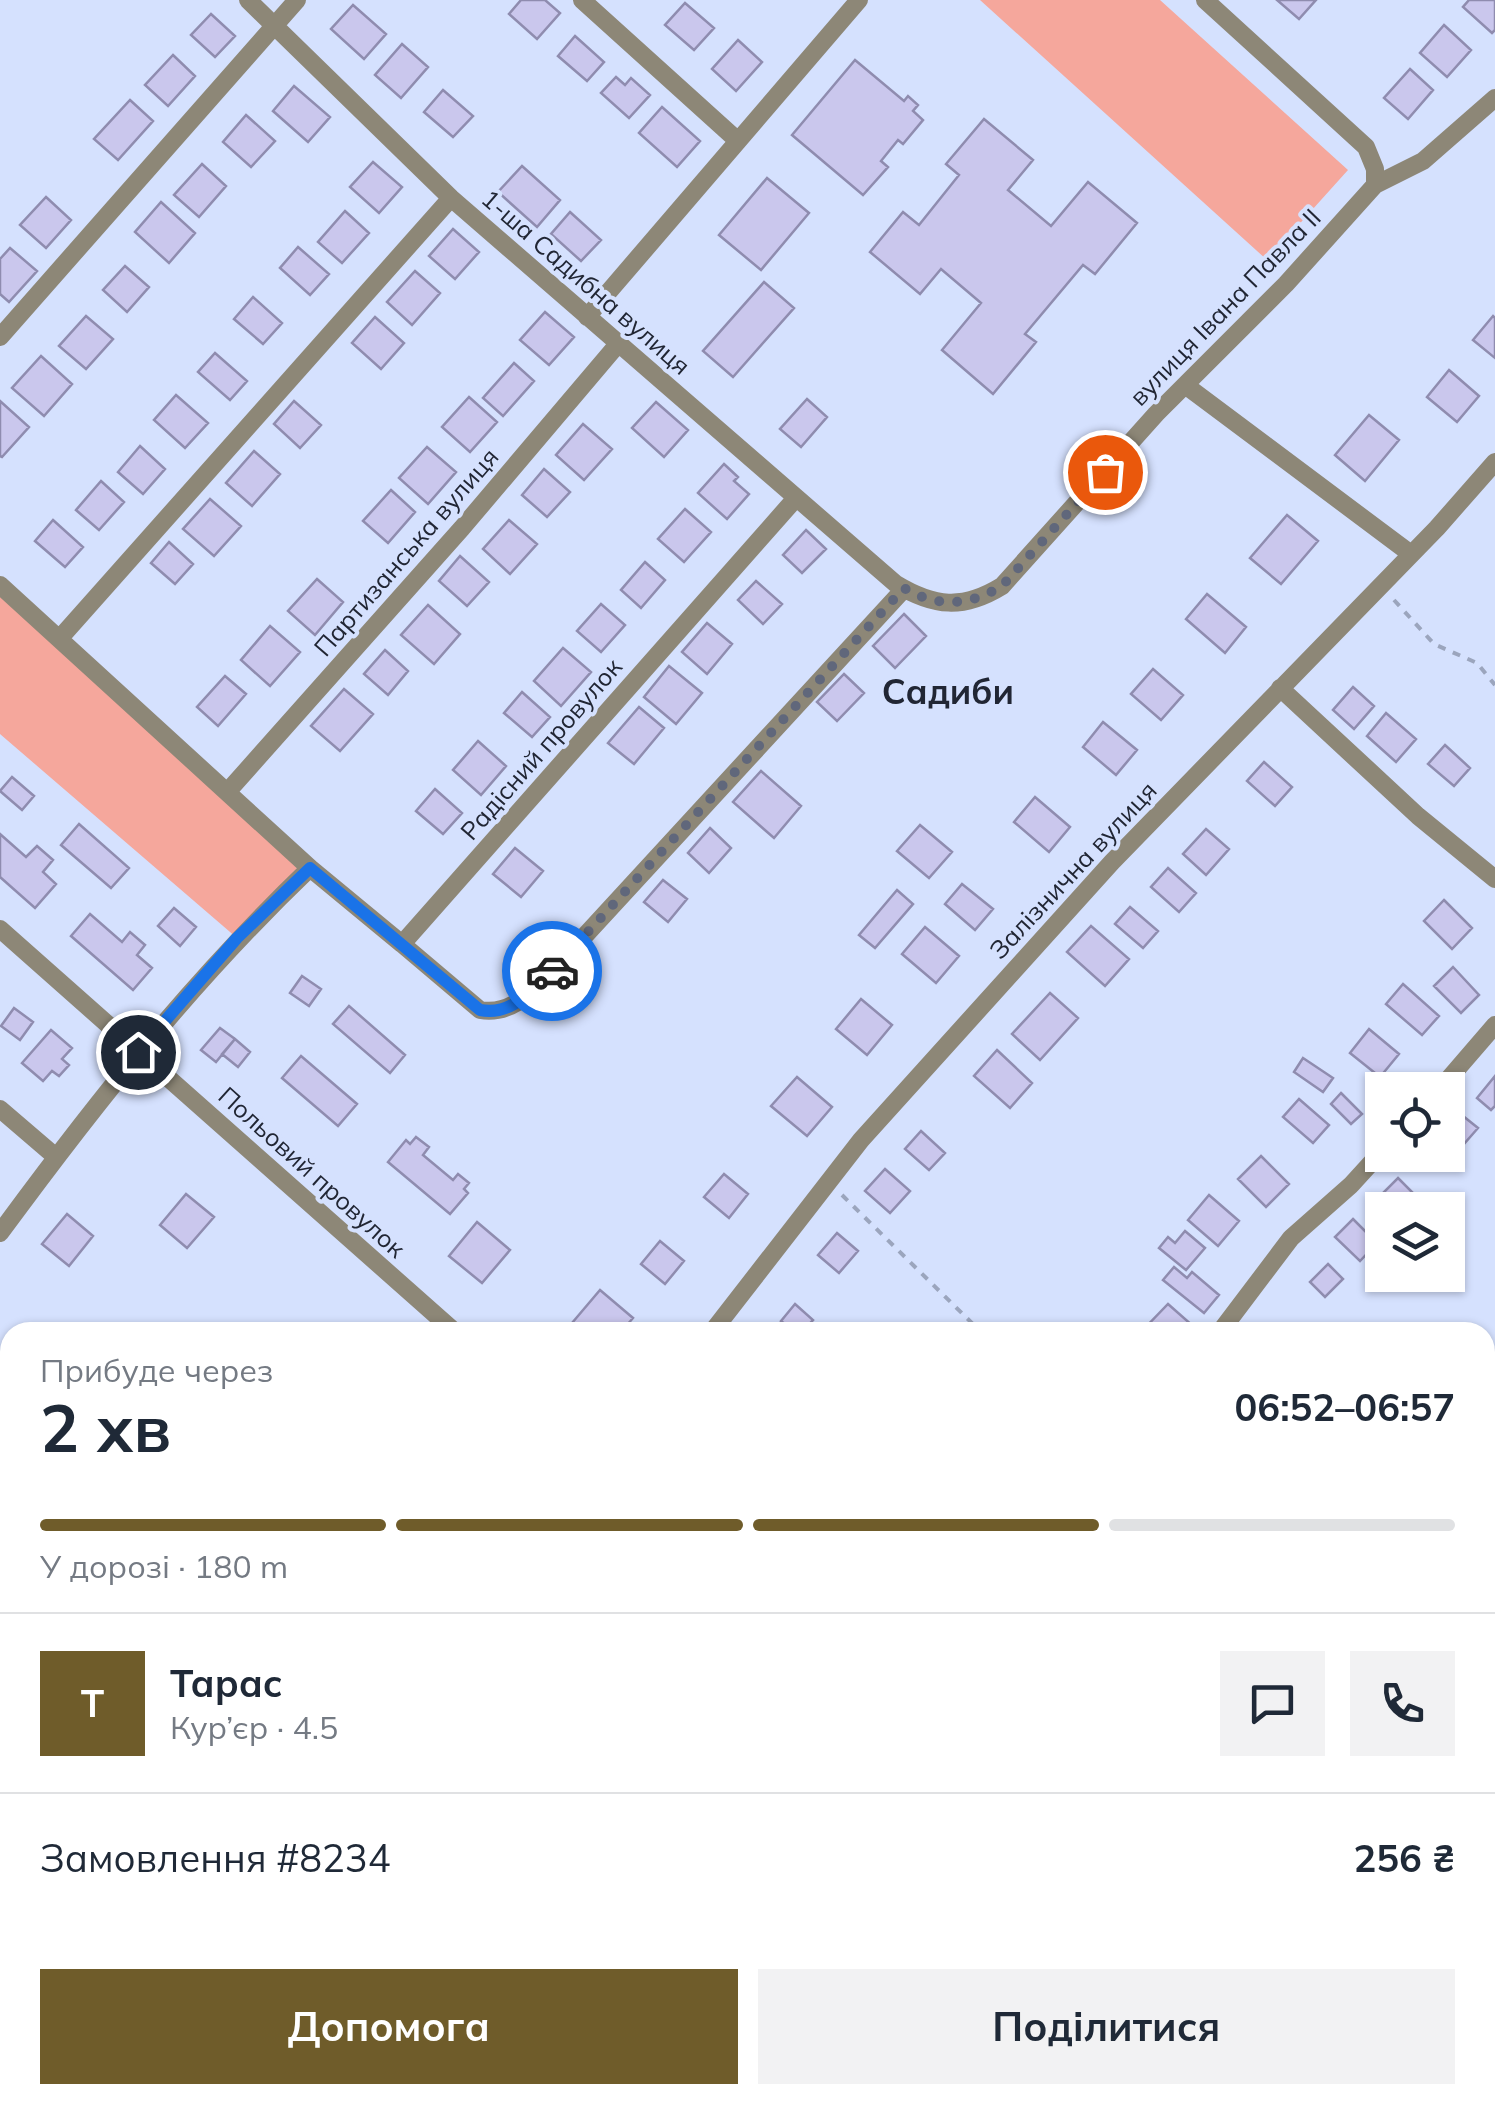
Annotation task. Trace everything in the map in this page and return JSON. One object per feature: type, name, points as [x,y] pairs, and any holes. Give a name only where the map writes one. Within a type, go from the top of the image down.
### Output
[{"type":"street","name":"1-ша Садибна вулиця","points":[[248,0],[451,198],[904,588]]},
{"type":"street","points":[[0,336],[297,0]]},
{"type":"street","points":[[582,0],[738,141]]},
{"type":"street","points":[[587,317],[859,0]]},
{"type":"street","points":[[1216,4],[1366,147],[1375,168],[1375,186]]},
{"type":"street","name":"вулиця Івана Павла II","points":[[904,588],[922,600],[945,603],[983,598],[1002,586],[1375,186],[1423,161],[1495,98]]},
{"type":"street","points":[[60,638],[451,198]]},
{"type":"street","name":"Партизанська вулиця","points":[[229,790],[618,344]]},
{"type":"street","points":[[1185,386],[1412,554]]},
{"type":"street","name":"Залізнична вулиця","points":[[720,1322],[861,1140],[1112,862],[1412,554],[1495,462]]},
{"type":"street","name":"Радісний провулок","points":[[402,944],[796,498]]},
{"type":"street","points":[[0,585],[310,868],[480,1010],[493,1013],[512,1008],[557,966],[904,588]]},
{"type":"street","points":[[1280,688],[1418,816],[1495,879]]},
{"type":"street","points":[[0,1233],[138,1052],[237,938],[310,868]]},
{"type":"street","name":"Польовий провулок","points":[[0,929],[445,1322]]},
{"type":"street","points":[[1455,1072],[1495,1025]]},
{"type":"street","points":[[0,1108],[56,1157]]},
{"type":"street","points":[[1228,1322],[1291,1238],[1365,1169]]},
{"type":"path","points":[[1380,586],[1434,644],[1477,664],[1495,685]]},
{"type":"path","points":[[828,1182],[972,1322]]},
{"type":"shaded area","points":[[980,0],[1160,0],[1348,170],[1267,260]]},
{"type":"shaded area","points":[[0,585],[310,868],[237,938],[0,734]]},
{"type":"building","points":[[521,0],[545,0],[560,13],[537,39],[509,14]]},
{"type":"building","points":[[1277,0],[1316,0],[1299,19]]},
{"type":"building","points":[[1469,0],[1495,0],[1492,33],[1463,7]]},
{"type":"building","points":[[685,3],[714,28],[694,50],[665,25]]},
{"type":"building","points":[[353,5],[386,34],[364,59],[331,29]]},
{"type":"building","points":[[211,14],[235,36],[215,57],[191,35]]},
{"type":"building","points":[[1444,25],[1471,50],[1447,77],[1420,53]]},
{"type":"building","points":[[575,36],[604,62],[587,81],[558,56]]},
{"type":"building","points":[[738,40],[762,62],[736,91],[712,69]]},
{"type":"building","points":[[402,44],[428,67],[401,98],[375,75]]},
{"type":"building","points":[[173,55],[195,76],[168,106],[145,85]]},
{"type":"building","points":[[855,60],[904,101],[908,96],[918,105],[913,111],[923,120],[903,144],[898,140],[881,161],[888,167],[863,195],[792,135]]},
{"type":"building","points":[[1410,69],[1433,90],[1408,119],[1384,98]]},
{"type":"building","points":[[616,77],[625,85],[631,78],[650,95],[629,118],[601,93]]},
{"type":"building","points":[[294,86],[330,117],[308,142],[273,111]]},
{"type":"building","points":[[443,90],[473,116],[453,137],[424,112]]},
{"type":"building","points":[[130,100],[153,121],[118,160],[94,139]]},
{"type":"building","points":[[662,107],[700,141],[677,167],[639,133]]},
{"type":"building","points":[[246,115],[275,141],[251,167],[223,142]]},
{"type":"building","points":[[984,119],[1033,160],[1008,190],[1051,226],[1088,182],[1137,223],[1095,274],[1083,265],[1025,334],[1036,342],[993,394],[942,350],[981,303],[941,269],[920,294],[870,252],[903,212],[919,225],[959,175],[946,164]]},
{"type":"building","points":[[373,162],[402,187],[379,213],[350,187]]},
{"type":"building","points":[[202,164],[226,186],[199,217],[174,195]]},
{"type":"building","points":[[522,166],[560,200],[537,227],[498,192]]},
{"type":"building","points":[[767,178],[809,213],[761,270],[719,235]]},
{"type":"building","points":[[46,197],[71,220],[46,248],[20,225]]},
{"type":"building","points":[[161,202],[195,233],[169,263],[135,232]]},
{"type":"building","points":[[345,211],[369,233],[342,263],[318,242]]},
{"type":"building","points":[[570,212],[601,240],[581,261],[551,234]]},
{"type":"building","points":[[453,229],[479,252],[455,279],[429,256]]},
{"type":"building","points":[[298,247],[329,274],[310,295],[280,268]]},
{"type":"building","points":[[10,248],[37,271],[9,302],[0,294],[0,259]]},
{"type":"building","points":[[125,266],[149,287],[127,312],[103,290]]},
{"type":"building","points":[[415,271],[440,293],[412,325],[387,302]]},
{"type":"building","points":[[764,282],[794,308],[733,377],[703,351]]},
{"type":"building","points":[[253,297],[282,323],[263,344],[234,319]]},
{"type":"building","points":[[545,312],[574,337],[549,365],[520,340]]},
{"type":"building","points":[[86,316],[113,339],[86,369],[59,346]]},
{"type":"building","points":[[375,317],[404,343],[381,369],[352,343]]},
{"type":"building","points":[[1495,318],[1495,358],[1473,340]]},
{"type":"building","points":[[215,353],[247,381],[230,400],[198,372]]},
{"type":"building","points":[[41,356],[72,384],[44,416],[12,388]]},
{"type":"building","points":[[514,363],[534,381],[503,416],[483,398]]},
{"type":"building","points":[[1449,370],[1479,396],[1457,422],[1427,397]]},
{"type":"building","points":[[176,395],[208,423],[185,448],[154,420]]},
{"type":"building","points":[[469,397],[497,422],[470,452],[442,427]]},
{"type":"building","points":[[807,399],[827,417],[801,447],[780,429]]},
{"type":"building","points":[[0,401],[29,427],[2,457],[0,456]]},
{"type":"building","points":[[294,401],[321,425],[300,448],[274,424]]},
{"type":"building","points":[[656,402],[688,430],[664,457],[632,428]]},
{"type":"building","points":[[1369,415],[1399,440],[1365,481],[1335,455]]},
{"type":"building","points":[[583,424],[612,449],[584,480],[556,455]]},
{"type":"building","points":[[140,446],[165,469],[143,494],[118,472]]},
{"type":"building","points":[[427,447],[456,472],[428,504],[399,478]]},
{"type":"building","points":[[254,451],[280,474],[252,506],[226,483]]},
{"type":"building","points":[[724,464],[738,477],[734,481],[749,494],[727,519],[698,493]]},
{"type":"building","points":[[544,469],[570,492],[547,517],[522,495]]},
{"type":"building","points":[[101,481],[124,502],[99,530],[76,510]]},
{"type":"building","points":[[391,490],[415,512],[388,543],[363,521]]},
{"type":"building","points":[[210,499],[241,526],[214,556],[183,529]]},
{"type":"building","points":[[685,509],[711,532],[684,562],[658,539]]},
{"type":"building","points":[[1287,515],[1318,541],[1281,584],[1250,558]]},
{"type":"building","points":[[53,520],[83,547],[65,567],[35,541]]},
{"type":"building","points":[[509,520],[537,544],[510,574],[483,549]]},
{"type":"building","points":[[806,530],[826,549],[802,573],[783,555]]},
{"type":"building","points":[[169,542],[193,564],[175,584],[151,563]]},
{"type":"building","points":[[460,556],[489,582],[467,606],[439,581]]},
{"type":"building","points":[[645,562],[665,580],[641,608],[621,590]]},
{"type":"building","points":[[317,579],[343,602],[315,635],[288,611]]},
{"type":"building","points":[[756,581],[782,604],[763,624],[738,600]]},
{"type":"building","points":[[1207,594],[1246,627],[1225,653],[1186,619]]},
{"type":"building","points":[[601,604],[625,625],[601,652],[577,631]]},
{"type":"building","points":[[428,605],[460,634],[434,664],[401,635]]},
{"type":"building","points":[[904,614],[926,636],[895,668],[873,646]]},
{"type":"building","points":[[707,623],[732,644],[707,674],[682,652]]},
{"type":"building","points":[[270,626],[300,652],[270,686],[241,660]]},
{"type":"building","points":[[563,648],[591,672],[561,706],[534,681]]},
{"type":"building","points":[[385,650],[408,671],[388,695],[364,674]]},
{"type":"building","points":[[669,666],[702,693],[676,724],[644,697]]},
{"type":"building","points":[[1153,669],[1183,695],[1161,720],[1131,694]]},
{"type":"building","points":[[844,674],[864,693],[837,721],[817,702]]},
{"type":"building","points":[[225,676],[246,694],[218,726],[197,707]]},
{"type":"building","points":[[1353,687],[1374,706],[1354,729],[1333,710]]},
{"type":"building","points":[[344,689],[373,714],[340,751],[311,726]]},
{"type":"building","points":[[522,692],[550,717],[532,737],[504,713]]},
{"type":"building","points":[[639,707],[664,728],[634,764],[608,743]]},
{"type":"building","points":[[1386,713],[1416,739],[1396,762],[1367,736]]},
{"type":"building","points":[[1103,722],[1137,750],[1116,775],[1083,747]]},
{"type":"building","points":[[478,741],[506,766],[481,795],[453,770]]},
{"type":"building","points":[[1445,745],[1470,768],[1454,786],[1428,764]]},
{"type":"building","points":[[1264,762],[1292,787],[1275,806],[1247,781]]},
{"type":"building","points":[[761,771],[801,806],[774,838],[733,802]]},
{"type":"building","points":[[12,777],[34,796],[22,810],[0,791]]},
{"type":"building","points":[[435,789],[462,813],[443,834],[416,811]]},
{"type":"building","points":[[1035,797],[1070,827],[1049,852],[1014,822]]},
{"type":"building","points":[[79,824],[129,868],[111,888],[61,845]]},
{"type":"building","points":[[920,825],[952,852],[929,878],[897,851]]},
{"type":"building","points":[[710,828],[731,848],[709,873],[688,853]]},
{"type":"building","points":[[1206,829],[1229,849],[1206,875],[1183,854]]},
{"type":"building","points":[[0,834],[26,857],[37,846],[53,860],[43,872],[56,884],[35,908],[0,877]]},
{"type":"building","points":[[515,848],[543,871],[521,897],[493,874]]},
{"type":"building","points":[[1168,868],[1196,893],[1179,912],[1151,887]]},
{"type":"building","points":[[663,880],[687,899],[668,922],[644,902]]},
{"type":"building","points":[[962,884],[993,909],[975,930],[945,904]]},
{"type":"building","points":[[897,890],[913,904],[875,948],[859,935]]},
{"type":"building","points":[[1444,900],[1472,928],[1452,949],[1424,921]]},
{"type":"building","points":[[1130,907],[1158,931],[1143,948],[1115,924]]},
{"type":"building","points":[[174,908],[196,927],[180,946],[158,926]]},
{"type":"building","points":[[90,914],[122,942],[130,932],[145,945],[137,955],[152,968],[133,990],[71,936]]},
{"type":"building","points":[[1091,926],[1129,959],[1105,986],[1067,952]]},
{"type":"building","points":[[925,927],[959,956],[936,983],[902,954]]},
{"type":"building","points":[[1453,967],[1479,995],[1461,1013],[1434,986]]},
{"type":"building","points":[[302,976],[321,989],[309,1006],[290,993]]},
{"type":"building","points":[[1403,984],[1439,1016],[1422,1035],[1386,1004]]},
{"type":"building","points":[[1050,993],[1078,1018],[1040,1060],[1012,1034]]},
{"type":"building","points":[[861,999],[892,1025],[867,1055],[836,1029]]},
{"type":"building","points":[[349,1006],[405,1055],[390,1073],[333,1024]]},
{"type":"building","points":[[14,1008],[33,1022],[20,1040],[1,1026]]},
{"type":"building","points":[[220,1028],[235,1039],[216,1062],[201,1050]]},
{"type":"building","points":[[1369,1029],[1399,1054],[1384,1072],[1374,1072],[1350,1053]]},
{"type":"building","points":[[51,1030],[72,1048],[62,1059],[69,1065],[59,1076],[52,1071],[43,1081],[22,1063]]},
{"type":"building","points":[[235,1039],[250,1052],[238,1067],[222,1054]]},
{"type":"building","points":[[997,1050],[1032,1083],[1010,1108],[974,1076]]},
{"type":"building","points":[[301,1056],[357,1104],[338,1126],[282,1078]]},
{"type":"building","points":[[1303,1058],[1333,1078],[1323,1092],[1294,1072]]},
{"type":"building","points":[[1495,1076],[1495,1106],[1491,1110],[1477,1098]]},
{"type":"building","points":[[797,1077],[832,1107],[807,1136],[771,1106]]},
{"type":"building","points":[[1341,1093],[1362,1114],[1351,1124],[1331,1104]]},
{"type":"building","points":[[1299,1099],[1329,1125],[1313,1143],[1283,1117]]},
{"type":"building","points":[[1465,1118],[1478,1128],[1465,1143]]},
{"type":"building","points":[[921,1131],[945,1153],[929,1170],[905,1149]]},
{"type":"building","points":[[416,1137],[429,1147],[423,1155],[453,1180],[458,1174],[469,1183],[464,1189],[468,1193],[450,1214],[388,1162],[406,1140],[410,1144]]},
{"type":"building","points":[[1261,1156],[1289,1184],[1266,1207],[1238,1179]]},
{"type":"building","points":[[885,1169],[910,1191],[890,1213],[865,1191]]},
{"type":"building","points":[[724,1174],[748,1194],[729,1218],[704,1197]]},
{"type":"building","points":[[1398,1178],[1412,1192],[1384,1192]]},
{"type":"building","points":[[186,1194],[214,1217],[187,1248],[160,1225]]},
{"type":"building","points":[[1209,1195],[1239,1221],[1218,1246],[1188,1220]]},
{"type":"building","points":[[67,1214],[93,1236],[69,1266],[42,1244]]},
{"type":"building","points":[[1353,1219],[1365,1231],[1365,1256],[1360,1261],[1335,1237]]},
{"type":"building","points":[[477,1222],[510,1250],[482,1283],[449,1256]]},
{"type":"building","points":[[1185,1231],[1205,1248],[1186,1270],[1159,1248],[1168,1237],[1175,1243]]},
{"type":"building","points":[[837,1233],[858,1251],[839,1273],[818,1255]]},
{"type":"building","points":[[660,1241],[684,1261],[665,1284],[641,1264]]},
{"type":"building","points":[[1328,1264],[1343,1279],[1325,1297],[1310,1282]]},
{"type":"building","points":[[1174,1267],[1187,1278],[1192,1272],[1219,1295],[1204,1313],[1163,1280]]},
{"type":"building","points":[[600,1290],[633,1318],[630,1322],[573,1322]]},
{"type":"building","points":[[795,1304],[813,1320],[811,1322],[781,1321]]},
{"type":"building","points":[[1168,1304],[1188,1322],[1151,1322]]},
{"type":"way so far","points":[[552,971],[904,588],[922,600],[945,603],[983,598],[1002,586],[1105,472]]},
{"type":"district","name":"Садиби","points":[[948,692]]},
{"type":"route","points":[[138,1052],[237,938],[310,868],[480,1010],[493,1013],[512,1008],[552,971]]}]
